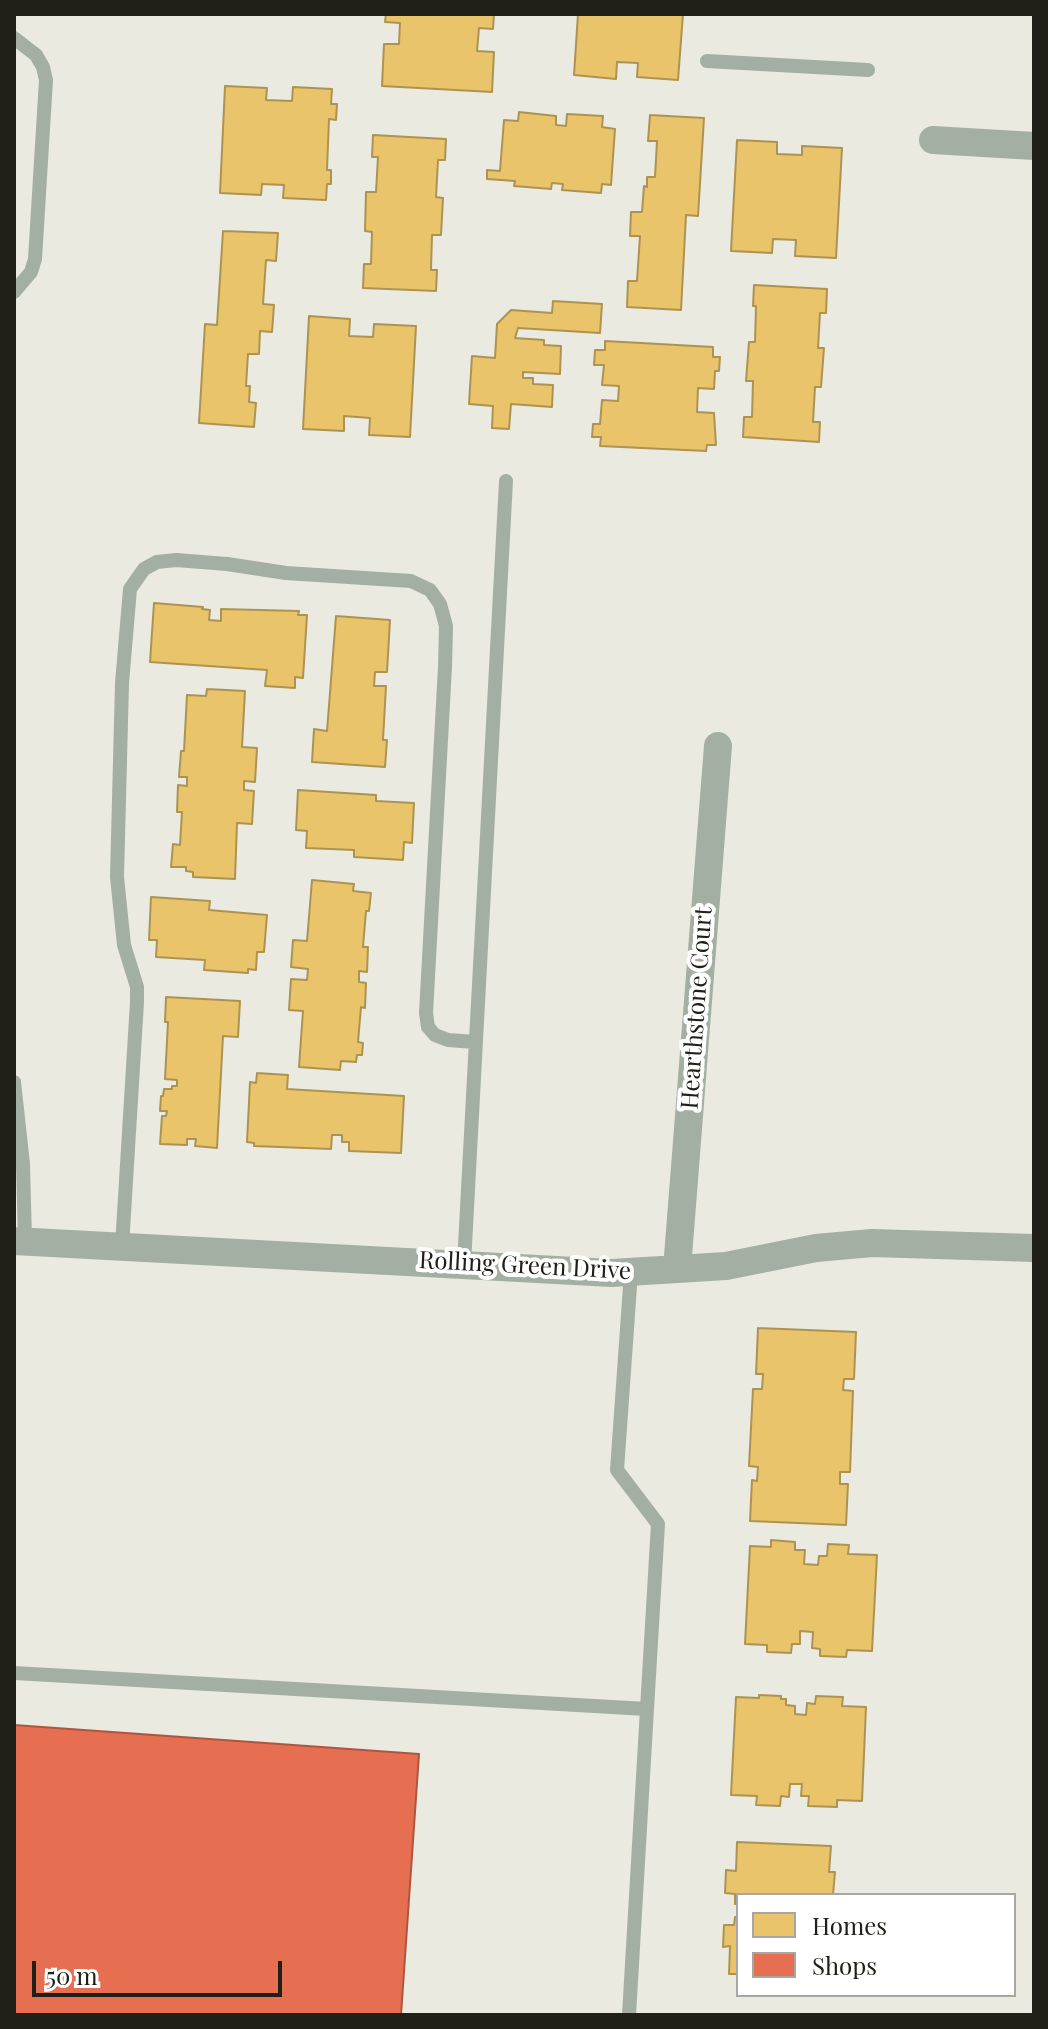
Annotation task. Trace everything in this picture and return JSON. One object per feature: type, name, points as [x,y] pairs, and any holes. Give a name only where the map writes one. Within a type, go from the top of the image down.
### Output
[{"type":"street","points":[[933,140],[1034,146]]},
{"type":"street","name":"Hearthstone Court","points":[[677,1269],[718,746]]},
{"type":"street","name":"Rolling Green Drive","points":[[19,1241],[612,1273],[726,1266],[816,1248],[872,1243],[1034,1248]]},
{"type":"lane","points":[[14,38],[36,55],[46,80],[35,259],[23,285],[14,292]]},
{"type":"lane","points":[[707,61],[868,70]]},
{"type":"lane","points":[[464,1264],[506,481]]},
{"type":"lane","points":[[122,1246],[137,987],[124,945],[117,877],[122,683],[128,598],[136,577],[144,569],[157,562],[176,560],[286,573],[411,581],[430,590],[440,604],[446,626],[445,667],[426,1013],[428,1027],[435,1035],[448,1040],[475,1042]]},
{"type":"lane","points":[[14,1082],[23,1164],[19,1241]]},
{"type":"lane","points":[[629,2015],[658,1524],[617,1470],[631,1272]]},
{"type":"lane","points":[[14,1673],[647,1709]]},
{"type":"building: Homes","points":[[386,14],[494,14],[493,29],[479,28],[477,51],[494,52],[492,92],[382,86],[384,44],[399,44],[400,23],[385,22]]},
{"type":"building: Homes","points":[[578,14],[683,14],[678,80],[637,77],[638,63],[617,62],[616,79],[574,75]]},
{"type":"building: Homes","points":[[225,86],[267,88],[266,100],[292,101],[293,87],[332,89],[331,104],[337,104],[336,120],[329,119],[327,170],[331,170],[331,184],[327,184],[326,200],[283,198],[284,185],[262,184],[261,195],[220,193]]},
{"type":"building: Homes","points":[[519,112],[556,116],[556,125],[566,126],[567,114],[603,116],[602,127],[615,129],[611,185],[602,184],[601,193],[562,190],[563,184],[552,183],[551,189],[514,186],[515,181],[487,179],[487,170],[500,171],[504,120],[518,121]]},
{"type":"building: Homes","points":[[650,115],[704,118],[698,216],[686,215],[681,310],[627,307],[628,281],[637,281],[640,236],[630,236],[631,212],[642,212],[647,177],[655,177],[657,141],[648,141]]},
{"type":"building: Homes","points":[[373,135],[446,139],[445,160],[438,160],[436,197],[443,198],[441,235],[432,235],[431,270],[437,270],[436,291],[363,288],[364,264],[371,264],[372,232],[365,231],[366,192],[376,192],[378,157],[372,157]]},
{"type":"building: Homes","points":[[737,140],[777,142],[777,154],[802,155],[802,146],[842,148],[836,258],[795,256],[796,240],[773,239],[772,253],[731,251]]},
{"type":"building: Homes","points":[[223,231],[278,233],[276,261],[266,260],[263,304],[274,305],[272,332],[260,331],[259,354],[248,354],[246,386],[250,386],[249,402],[256,403],[254,427],[199,423],[205,324],[217,325]]},
{"type":"building: Homes","points":[[754,285],[827,289],[826,313],[820,313],[818,348],[824,348],[821,387],[815,387],[813,422],[820,422],[819,442],[743,437],[744,417],[752,417],[753,381],[746,381],[749,342],[755,342]]},
{"type":"building: Homes","points":[[553,301],[602,304],[600,333],[518,328],[515,338],[544,340],[544,345],[561,346],[560,374],[523,372],[523,378],[533,378],[533,384],[553,385],[552,407],[511,404],[509,429],[492,428],[493,406],[469,404],[472,356],[495,358],[497,324],[511,310],[552,313]]},
{"type":"building: Homes","points":[[309,316],[350,319],[349,336],[373,337],[374,324],[416,326],[410,437],[369,435],[370,418],[344,416],[344,431],[303,429]]},
{"type":"building: Homes","points":[[605,341],[713,347],[713,357],[720,357],[719,371],[715,371],[714,389],[698,388],[697,412],[714,413],[716,445],[707,445],[706,451],[600,446],[601,437],[592,437],[593,424],[600,424],[602,400],[618,401],[619,386],[602,385],[604,365],[594,365],[595,350],[605,350]]},
{"type":"building: Homes","points":[[154,603],[203,607],[210,610],[209,620],[221,621],[221,609],[299,611],[298,615],[307,615],[303,678],[295,677],[295,688],[265,686],[267,670],[150,662]]},
{"type":"building: Homes","points":[[336,616],[390,620],[387,672],[375,672],[374,686],[386,686],[385,767],[312,762],[314,729],[327,731]]},
{"type":"building: Homes","points":[[207,689],[245,691],[242,747],[257,748],[255,782],[244,781],[244,790],[254,791],[252,824],[237,823],[235,879],[193,877],[193,872],[186,871],[186,867],[171,867],[173,844],[180,845],[182,812],[177,812],[178,785],[187,786],[187,777],[179,777],[181,751],[184,751],[187,695],[206,696]]},
{"type":"building: Homes","points":[[298,790],[376,795],[376,801],[414,803],[412,843],[404,842],[403,860],[354,857],[354,850],[306,848],[307,831],[296,830]]},
{"type":"building: Homes","points":[[312,880],[354,884],[353,891],[371,893],[363,947],[368,947],[367,972],[359,971],[359,982],[366,983],[358,1042],[363,1043],[362,1055],[357,1055],[356,1062],[341,1061],[340,1070],[299,1067],[303,1011],[289,1010],[291,979],[307,980],[308,969],[291,967],[293,940],[307,941]]},
{"type":"building: Homes","points":[[151,897],[210,901],[209,910],[267,915],[264,952],[257,952],[256,970],[248,969],[248,973],[204,970],[205,960],[156,957],[157,940],[149,940]]},
{"type":"building: Homes","points":[[166,997],[240,1001],[238,1037],[223,1036],[217,1148],[195,1146],[196,1139],[187,1139],[187,1145],[160,1144],[162,1116],[166,1116],[167,1111],[160,1111],[161,1096],[164,1089],[177,1086],[177,1080],[165,1079]]},
{"type":"building: Homes","points":[[257,1073],[288,1075],[287,1089],[404,1096],[401,1153],[349,1151],[349,1142],[342,1142],[342,1135],[332,1135],[331,1149],[254,1146],[254,1143],[247,1142],[250,1082],[256,1083]]},
{"type":"building: Homes","points":[[758,1328],[856,1332],[854,1379],[844,1379],[843,1390],[853,1391],[850,1472],[840,1472],[840,1484],[848,1484],[846,1525],[750,1521],[752,1480],[757,1481],[758,1467],[749,1466],[753,1389],[762,1389],[763,1374],[756,1374]]},
{"type":"building: Homes","points":[[771,1540],[795,1542],[795,1550],[805,1550],[804,1564],[818,1565],[819,1556],[827,1556],[828,1544],[849,1545],[848,1554],[877,1555],[872,1651],[847,1650],[846,1657],[820,1656],[820,1649],[812,1648],[813,1632],[800,1631],[800,1644],[792,1644],[791,1653],[767,1652],[767,1645],[745,1644],[750,1546],[771,1547]]},
{"type":"building: Homes","points":[[759,1695],[781,1696],[781,1699],[786,1699],[786,1705],[795,1706],[795,1714],[806,1715],[807,1703],[815,1704],[816,1696],[843,1697],[842,1706],[866,1707],[862,1801],[837,1800],[837,1807],[808,1806],[809,1796],[801,1796],[802,1784],[790,1784],[789,1797],[781,1796],[780,1806],[756,1805],[757,1796],[731,1795],[736,1697],[759,1698]]},
{"type":"building: Homes","points":[[737,1842],[831,1846],[829,1872],[835,1872],[833,1893],[736,1893],[735,1904],[735,1894],[725,1893],[726,1870],[736,1871]]},
{"type":"building: Homes","points":[[736,1917],[736,1974],[729,1974],[730,1946],[723,1947],[724,1925],[734,1925]]},
{"type":"building: Shops","points":[[14,1725],[419,1754],[401,2015],[14,2015]]}]
